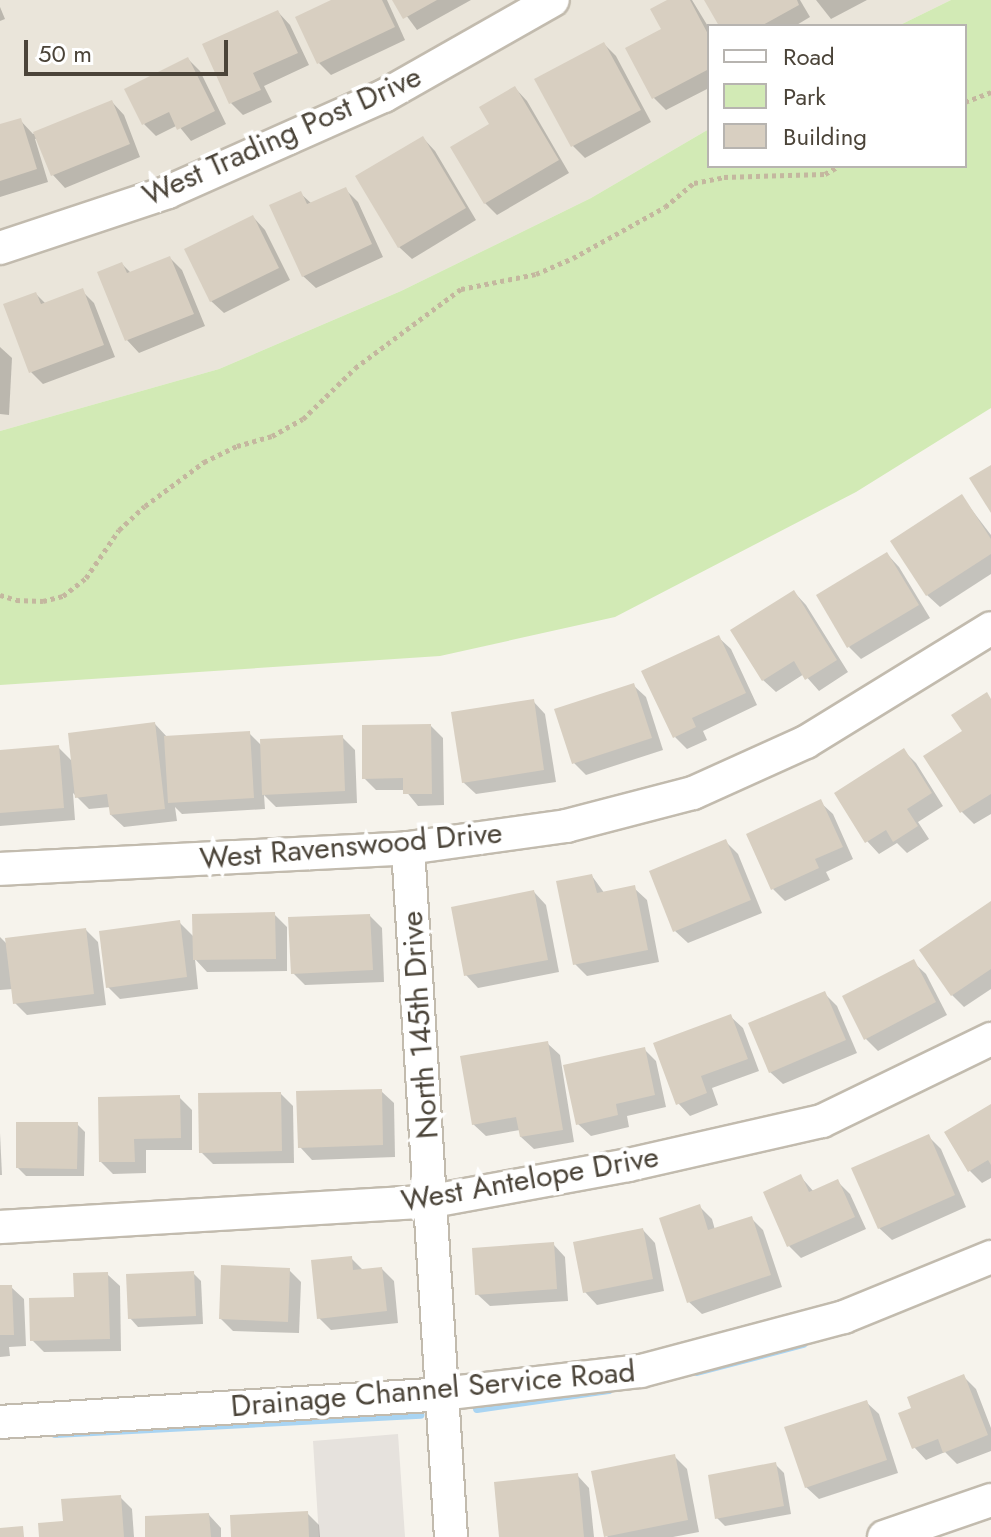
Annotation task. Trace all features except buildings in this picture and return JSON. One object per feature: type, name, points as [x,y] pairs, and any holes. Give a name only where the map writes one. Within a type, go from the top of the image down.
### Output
[{"type":"street","name":"West Trading Post Drive","points":[[0,248],[168,192],[384,96],[553,0]]},
{"type":"street","name":"West Ravenswood Drive","points":[[0,869],[408,848],[566,826],[693,793],[806,742],[991,628]]},
{"type":"street","name":"North 145th Drive","points":[[408,848],[451,1537]]},
{"type":"street","name":"West Antelope Drive","points":[[0,1227],[432,1201],[628,1165],[822,1121],[991,1039]]},
{"type":"street","name":"Drainage Channel Service Road","points":[[0,1422],[441,1394],[641,1371],[844,1317],[991,1257]]},
{"type":"street","points":[[884,1537],[991,1500]]},
{"type":"path","points":[[967,101],[991,92]]},
{"type":"path","points":[[0,595],[16,600],[43,601],[63,596],[86,578],[119,530],[145,506],[204,462],[237,446],[272,436],[303,419],[355,368],[461,289],[536,274],[573,258],[665,207],[694,183],[724,177],[825,174],[836,168]]},
{"type":"shaded area","points":[[0,0],[951,0],[902,24],[707,24],[707,130],[591,198],[401,291],[219,369],[0,431]]},
{"type":"shaded area","points":[[398,1434],[405,1537],[319,1537],[313,1441]]},
{"type":"green space","points":[[951,0],[991,0],[991,408],[856,492],[615,617],[440,656],[0,685],[0,431],[219,369],[401,291],[591,198],[707,130],[707,168],[967,168],[967,24],[902,24]]},
{"type":"waterway","points":[[697,1372],[803,1344]]},
{"type":"waterway","points":[[477,1409],[609,1390]]},
{"type":"waterway","points":[[55,1434],[421,1415]]}]
